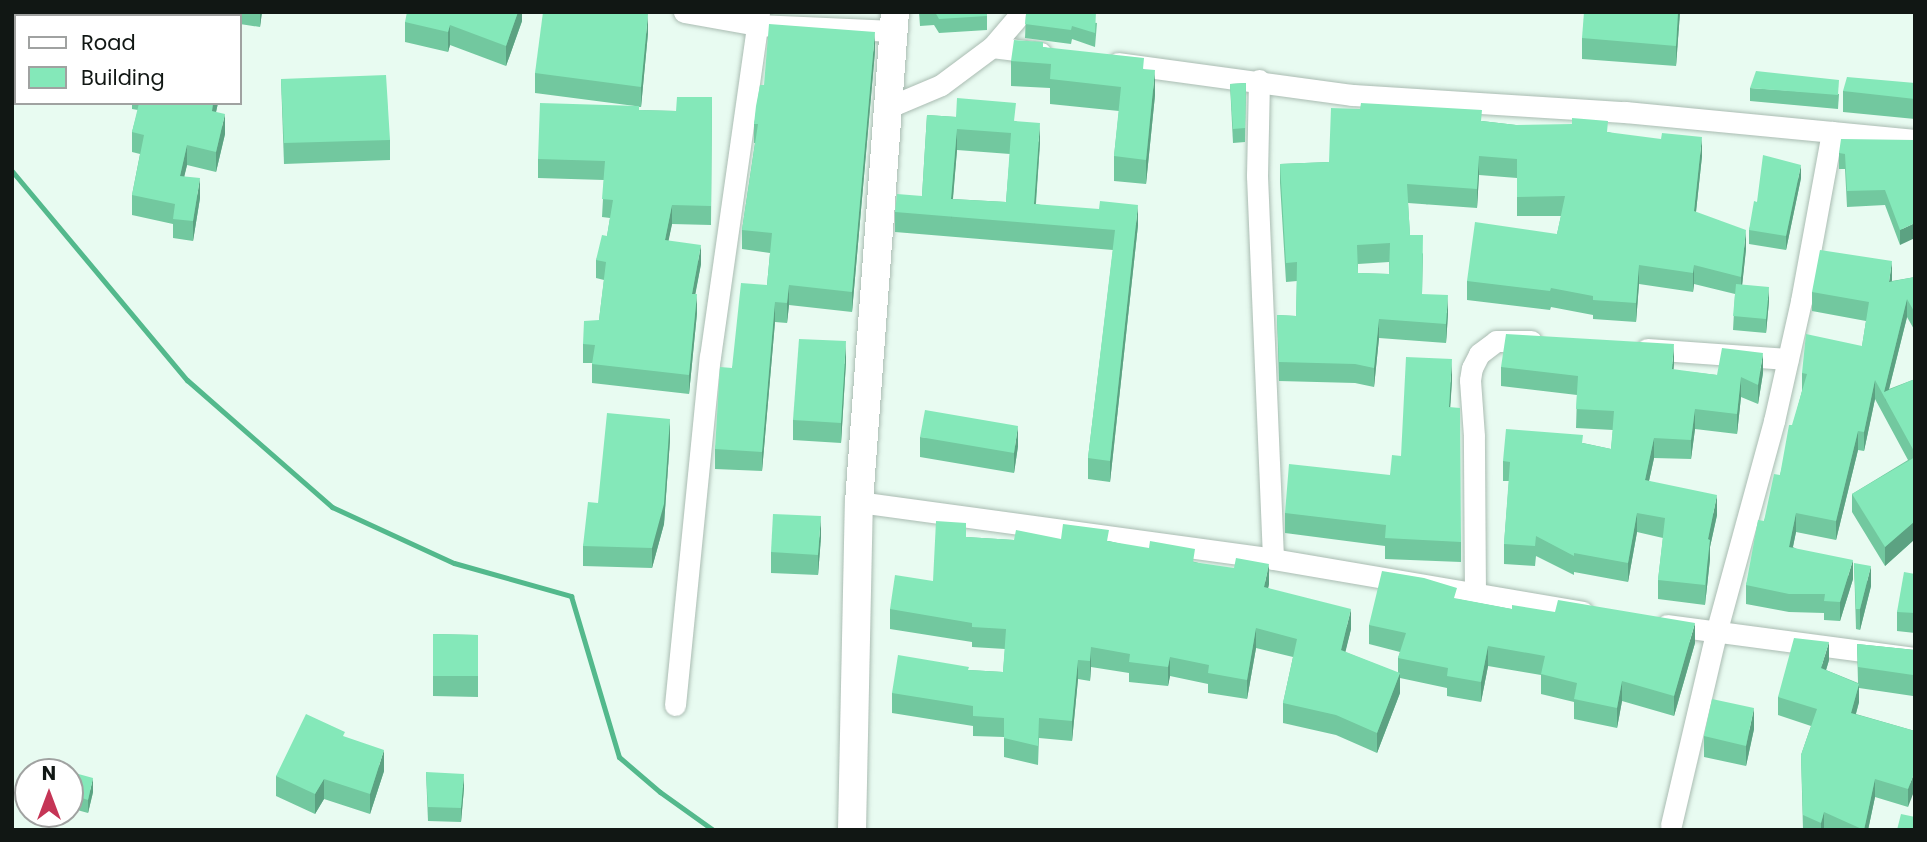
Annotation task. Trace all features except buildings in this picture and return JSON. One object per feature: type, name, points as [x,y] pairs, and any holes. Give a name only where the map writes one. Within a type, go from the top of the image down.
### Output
[{"type":"street","points":[[684,12],[758,19],[895,22],[859,502],[852,830]]},
{"type":"street","points":[[888,107],[941,85],[992,47],[1022,12]]},
{"type":"street","points":[[675,705],[710,357],[758,19]]},
{"type":"street","points":[[992,47],[1060,55]]},
{"type":"street","points":[[1099,60],[1352,94],[1625,112],[1915,140]]},
{"type":"street","points":[[1259,80],[1257,176],[1273,559]]},
{"type":"street","points":[[1671,825],[1716,633],[1788,359],[1832,132]]},
{"type":"street","points":[[1475,594],[1474,436],[1469,380],[1472,368],[1479,354],[1496,341],[1548,342]]},
{"type":"street","points":[[1628,348],[1788,359]]},
{"type":"street","points":[[859,502],[1273,559],[1609,616]]},
{"type":"street","points":[[1649,622],[1915,658]]},
{"type":"waterway","points":[[12,171],[187,380],[332,507],[454,563],[571,596],[619,757],[660,792],[713,830]]}]
